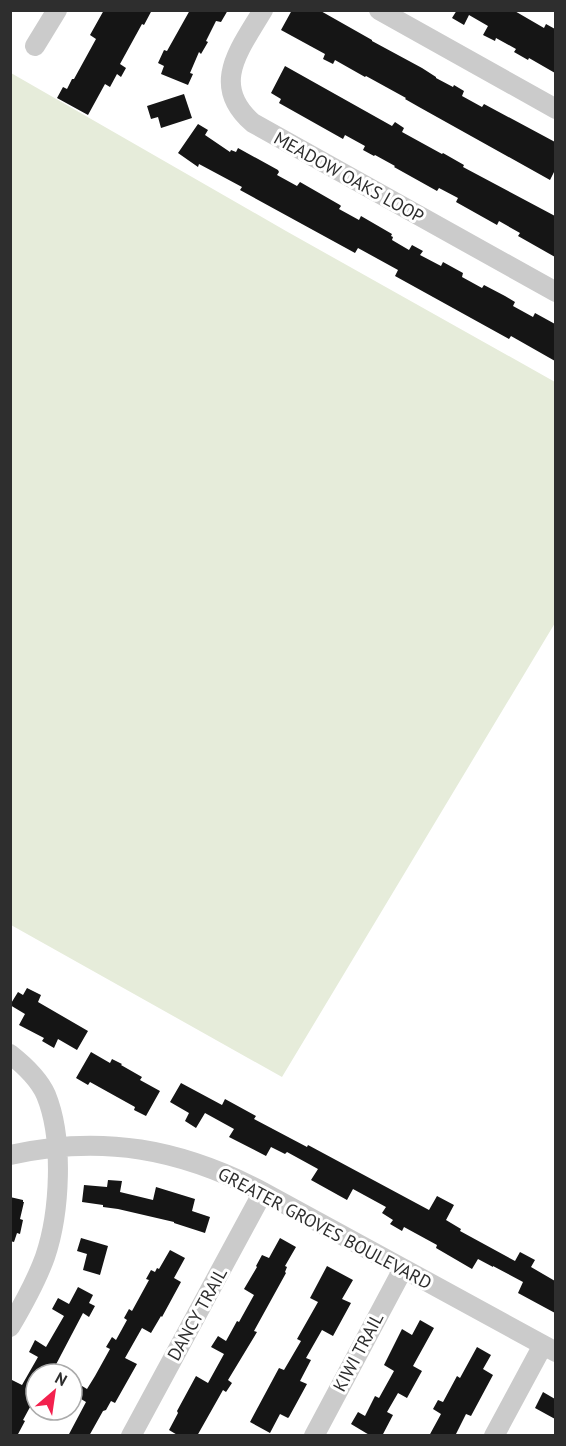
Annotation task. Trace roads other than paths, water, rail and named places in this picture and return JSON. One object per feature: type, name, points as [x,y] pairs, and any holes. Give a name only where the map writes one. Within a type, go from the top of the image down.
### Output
[{"type":"street","points":[[35,46],[57,10]]},
{"type":"street","name":"MEADOW OAKS LOOP","points":[[263,10],[236,55],[233,65],[232,92],[246,116],[254,123],[555,292]]},
{"type":"street","points":[[379,10],[555,109]]},
{"type":"street","points":[[10,1054],[19,1060],[37,1080],[45,1094],[58,1146],[58,1168],[50,1238],[44,1259],[27,1297],[10,1327]]},
{"type":"street","name":"GREATER GROVES BOULEVARD","points":[[10,1155],[58,1146],[117,1146],[165,1154],[211,1168],[263,1192],[549,1349]]},
{"type":"street","name":"DANCY TRAIL","points":[[131,1436],[263,1192]]},
{"type":"street","name":"KIWI TRAIL","points":[[314,1436],[403,1269]]},
{"type":"street","points":[[494,1436],[549,1349]]}]
